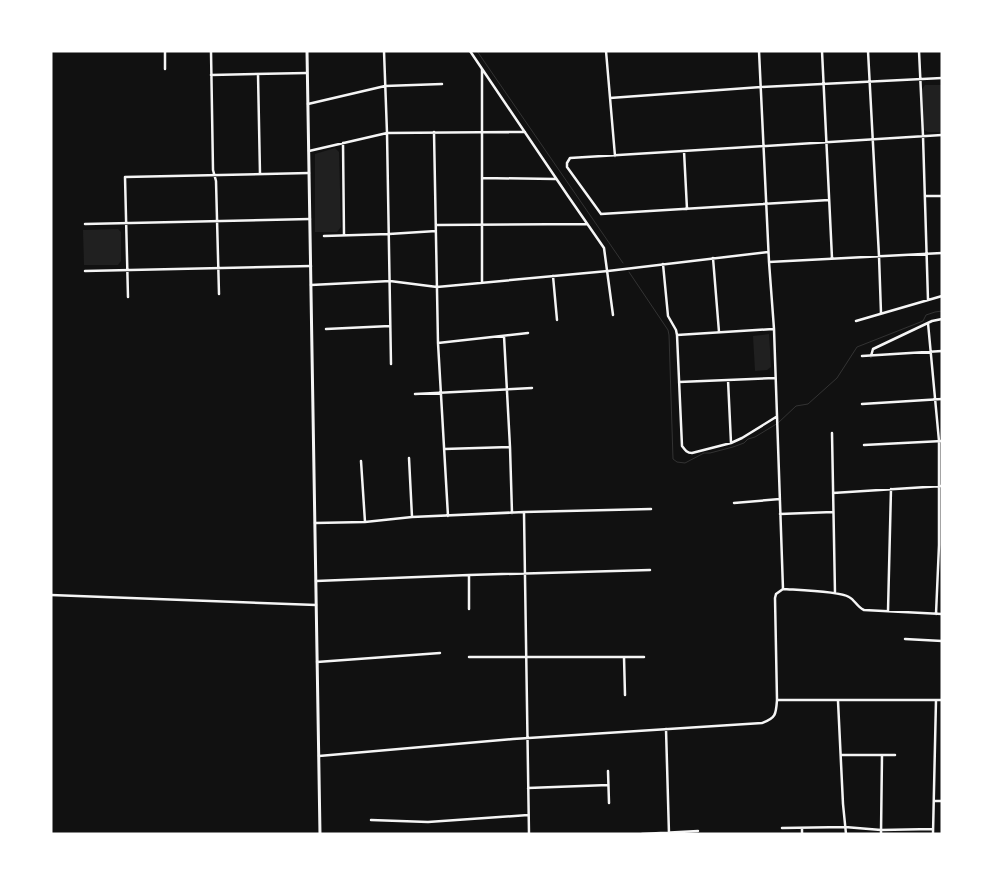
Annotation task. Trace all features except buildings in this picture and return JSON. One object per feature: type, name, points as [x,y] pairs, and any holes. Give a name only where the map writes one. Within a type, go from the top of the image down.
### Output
[{"type":"street","points":[[165,51],[165,69]]},
{"type":"street","points":[[211,51],[213,170],[216,181],[219,294]]},
{"type":"street","points":[[307,51],[320,834]]},
{"type":"street","points":[[384,51],[391,364]]},
{"type":"street","points":[[470,51],[604,248],[613,314]]},
{"type":"street","points":[[606,51],[615,156]]},
{"type":"street","points":[[759,51],[768,252],[774,329],[783,589]]},
{"type":"street","points":[[822,51],[832,258]]},
{"type":"street","points":[[868,51],[881,313]]},
{"type":"street","points":[[919,51],[926,196],[928,300]]},
{"type":"street","points":[[482,68],[482,283]]},
{"type":"street","points":[[211,75],[307,73]]},
{"type":"street","points":[[258,74],[260,174]]},
{"type":"street","points":[[610,98],[761,87],[942,78]]},
{"type":"street","points":[[308,104],[385,86],[442,84]]},
{"type":"street","points":[[434,132],[438,343],[448,516]]},
{"type":"street","points":[[309,151],[387,133],[525,132]]},
{"type":"street","points":[[829,200],[601,214],[567,166],[567,163],[570,158],[942,135]]},
{"type":"street","points":[[343,143],[344,235]]},
{"type":"street","points":[[684,151],[686,209]]},
{"type":"street","points":[[128,297],[125,177],[309,173]]},
{"type":"street","points":[[482,178],[556,179]]},
{"type":"street","points":[[926,196],[942,196]]},
{"type":"street","points":[[85,224],[310,219]]},
{"type":"street","points":[[436,225],[588,224]]},
{"type":"street","points":[[324,236],[436,231]]},
{"type":"street","points":[[311,285],[390,282],[437,288],[608,271],[768,252]]},
{"type":"street","points":[[769,262],[942,253]]},
{"type":"street","points":[[713,258],[719,332]]},
{"type":"street","points":[[662,264],[668,316],[676,330],[677,336],[682,446],[689,453],[692,453],[731,442],[776,419]]},
{"type":"street","points":[[85,271],[311,266]]},
{"type":"street","points":[[553,276],[557,320]]},
{"type":"street","points":[[856,321],[942,296]]},
{"type":"street","points":[[871,356],[873,349],[928,323],[942,319]]},
{"type":"street","points":[[928,323],[934,399],[940,441],[936,614]]},
{"type":"street","points":[[326,329],[390,326]]},
{"type":"street","points":[[677,336],[774,329]]},
{"type":"street","points":[[438,343],[528,333]]},
{"type":"street","points":[[504,336],[512,513]]},
{"type":"street","points":[[862,356],[942,351]]},
{"type":"street","points":[[679,382],[775,378]]},
{"type":"street","points":[[728,380],[731,442]]},
{"type":"street","points":[[415,394],[532,388]]},
{"type":"street","points":[[862,404],[942,399]]},
{"type":"street","points":[[832,433],[835,593]]},
{"type":"street","points":[[864,445],[940,441]]},
{"type":"street","points":[[444,449],[510,447]]},
{"type":"street","points":[[409,458],[412,517]]},
{"type":"street","points":[[361,461],[365,522]]},
{"type":"street","points":[[833,492],[940,486]]},
{"type":"street","points":[[888,611],[891,489]]},
{"type":"street","points":[[734,503],[780,500]]},
{"type":"street","points":[[315,523],[365,522],[412,517],[524,512],[651,509]]},
{"type":"street","points":[[524,512],[529,834]]},
{"type":"street","points":[[780,514],[833,512]]},
{"type":"street","points":[[316,580],[650,570]]},
{"type":"street","points":[[469,575],[469,609]]},
{"type":"street","points":[[318,756],[527,738],[762,723],[771,720],[774,716],[777,700],[775,598],[776,594],[783,589],[835,593],[848,596],[864,610],[942,614]]},
{"type":"street","points":[[51,595],[316,605]]},
{"type":"street","points":[[905,639],[942,641]]},
{"type":"street","points":[[317,662],[440,653]]},
{"type":"street","points":[[469,657],[644,657]]},
{"type":"street","points":[[624,657],[625,695]]},
{"type":"street","points":[[777,700],[942,700]]},
{"type":"street","points":[[838,700],[846,834]]},
{"type":"street","points":[[933,834],[936,700]]},
{"type":"street","points":[[666,729],[669,833]]},
{"type":"street","points":[[841,755],[895,755]]},
{"type":"street","points":[[881,832],[882,755]]},
{"type":"street","points":[[608,771],[609,803]]},
{"type":"street","points":[[528,788],[608,785]]},
{"type":"street","points":[[934,801],[942,801]]},
{"type":"street","points":[[371,820],[428,822],[528,816]]},
{"type":"street","points":[[782,828],[845,827],[881,832],[933,829]]},
{"type":"street","points":[[802,828],[802,834]]},
{"type":"street","points":[[642,834],[698,831]]},
{"type":"shaded area","points":[[925,85],[942,85],[942,132],[928,132],[924,130],[922,89]]},
{"type":"shaded area","points":[[335,148],[339,152],[341,227],[337,232],[315,232],[315,154]]},
{"type":"shaded area","points":[[118,229],[121,232],[121,261],[118,265],[84,265],[83,230]]},
{"type":"shaded area","points":[[769,334],[771,367],[767,370],[755,371],[753,336]]},
{"type":"waterway","points":[[477,51],[623,263]]},
{"type":"waterway","points":[[629,272],[668,330],[673,459],[677,462],[685,463],[704,453],[733,447],[755,437],[778,423],[796,406],[808,404],[837,378],[857,347],[923,321],[926,315],[942,311]]}]
